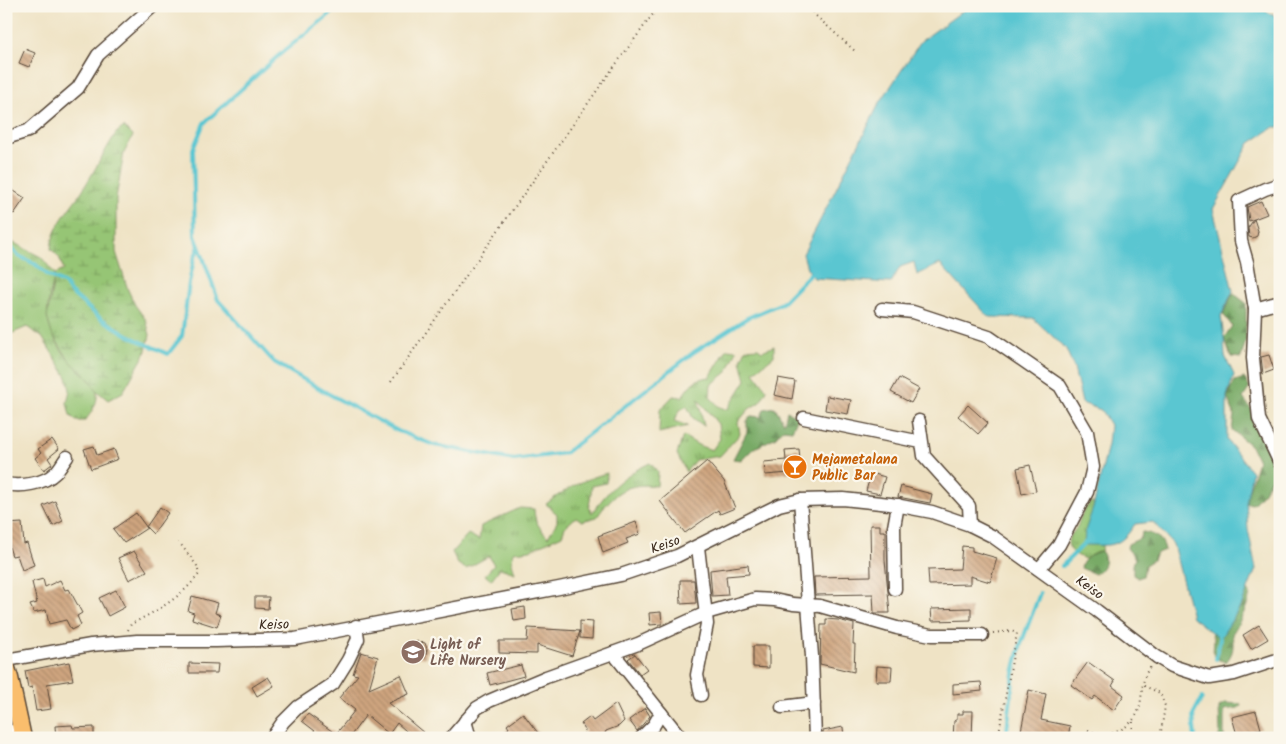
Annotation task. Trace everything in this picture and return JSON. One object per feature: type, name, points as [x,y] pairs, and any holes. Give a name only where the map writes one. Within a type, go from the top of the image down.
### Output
[{"type":"main road","points":[[6,665],[10,678],[17,734]]},
{"type":"street","points":[[6,138],[28,130],[78,88],[98,55],[153,6]]},
{"type":"street","points":[[1280,184],[1265,188],[1239,201],[1241,241],[1255,309],[1253,358],[1259,419],[1280,463]]},
{"type":"street","points":[[1255,309],[1280,302]]},
{"type":"street","points":[[882,309],[913,312],[989,337],[1060,386],[1087,432],[1093,467],[1087,492],[1059,545],[1040,569]]},
{"type":"street","points":[[804,418],[921,442]]},
{"type":"street","points":[[919,421],[924,456],[969,506],[970,525]]},
{"type":"street","points":[[6,484],[16,486],[42,481],[55,474],[67,457]]},
{"type":"street","name":"Keiso","points":[[6,660],[91,645],[131,641],[294,639],[550,590],[621,575],[677,556],[779,505],[800,500],[842,499],[898,505],[932,512],[970,525],[992,536],[1172,666],[1210,678],[1234,674],[1280,659]]},
{"type":"street","points":[[800,500],[809,605],[815,738]]},
{"type":"street","points":[[894,589],[894,526],[898,505]]},
{"type":"street","points":[[698,547],[707,624],[698,675],[701,695]]},
{"type":"street","points":[[451,738],[477,708],[489,701],[546,677],[613,654],[706,613],[755,599],[820,606],[888,626],[931,635],[982,635]]},
{"type":"street","points":[[272,738],[282,722],[298,707],[333,684],[358,639],[356,626]]},
{"type":"street","points":[[613,654],[681,738]]},
{"type":"street","points":[[782,707],[814,703]]},
{"type":"street","points":[[640,738],[654,725],[661,713]]},
{"type":"street","points":[[465,721],[470,738]]},
{"type":"path","points":[[391,382],[603,83],[660,6]]},
{"type":"path","points":[[805,6],[856,52]]},
{"type":"path","points":[[131,641],[128,629],[132,624],[173,600],[190,586],[199,574],[197,566],[179,542]]},
{"type":"path","points":[[982,635],[1011,631],[1017,633],[998,738]]},
{"type":"path","points":[[1088,730],[1096,734],[1111,734],[1125,728],[1136,717],[1146,672],[1157,657]]},
{"type":"path","points":[[1144,686],[1160,693],[1165,706],[1160,738]]},
{"type":"path","points":[[1132,738],[1133,720]]},
{"type":"path","points":[[1095,738],[1096,734]]},
{"type":"green space","points":[[124,127],[133,136],[124,153],[116,198],[116,252],[128,290],[135,305],[146,320],[150,335],[145,354],[123,392],[108,400],[97,391],[90,380],[70,361],[52,334],[47,317],[55,274],[64,270],[59,257],[51,249],[55,233],[62,218],[82,191],[116,133]]},
{"type":"green space","points":[[14,243],[41,257],[55,274],[47,315],[51,331],[63,352],[91,382],[97,394],[92,410],[85,421],[76,421],[70,415],[67,403],[70,390],[67,377],[42,337],[27,327],[8,335],[6,341],[6,308],[10,299],[6,290],[6,245]]},
{"type":"green space","points":[[1233,293],[1246,303],[1246,340],[1241,358],[1231,357],[1224,338],[1232,326],[1223,314]]},
{"type":"green space","points":[[774,346],[774,356],[754,372],[767,390],[760,402],[749,409],[738,422],[740,434],[720,456],[695,460],[686,472],[677,454],[683,436],[700,446],[712,450],[720,439],[718,424],[698,399],[704,426],[693,418],[687,406],[680,410],[674,421],[688,426],[659,433],[660,410],[673,396],[682,397],[693,382],[710,377],[727,349],[737,350],[727,372],[711,385],[710,397],[718,406],[727,410],[746,380],[741,360],[746,349],[758,348],[762,351]]},
{"type":"green space","points":[[1244,378],[1250,387],[1243,398],[1252,410],[1253,422],[1271,458],[1272,477],[1264,492],[1253,504],[1245,503],[1258,461],[1251,446],[1232,430],[1234,415],[1227,396],[1235,381]]},
{"type":"green space","points":[[775,407],[784,423],[787,411],[798,417],[792,430],[783,429],[776,437],[753,449],[742,460],[733,459],[747,432],[747,421],[751,416],[761,417],[764,409]]},
{"type":"green space","points":[[650,463],[658,472],[657,486],[629,487],[609,501],[597,517],[582,521],[576,517],[565,527],[562,535],[530,550],[513,552],[512,563],[515,573],[500,568],[491,580],[485,575],[494,565],[489,556],[466,569],[458,564],[452,552],[468,534],[479,540],[481,526],[520,508],[534,509],[538,524],[548,537],[557,522],[557,514],[546,504],[582,482],[607,473],[606,483],[592,486],[589,507],[592,513],[617,484],[632,472]]},
{"type":"green space","points":[[1090,503],[1094,503],[1093,508],[1103,542],[1101,551],[1085,559],[1072,552],[1068,543],[1081,516]]},
{"type":"green space","points":[[1142,532],[1160,539],[1165,550],[1158,553],[1153,560],[1145,565],[1143,576],[1138,578],[1133,575],[1135,558],[1127,548],[1128,544],[1141,538]]},
{"type":"green space","points":[[1101,551],[1105,560],[1103,567],[1098,572],[1095,574],[1081,568],[1083,562],[1088,557]]},
{"type":"green space","points":[[1245,587],[1250,593],[1249,598],[1238,625],[1232,634],[1232,652],[1226,662],[1219,660],[1213,654],[1214,639],[1212,635]]},
{"type":"green space","points":[[1225,703],[1240,704],[1241,706],[1224,710],[1224,738],[1218,738],[1220,733],[1219,707]]},
{"type":"water","points":[[972,6],[1255,6],[1280,18],[1280,127],[1274,127],[1250,143],[1213,209],[1233,291],[1221,316],[1225,356],[1234,375],[1227,396],[1227,440],[1252,472],[1246,503],[1248,529],[1256,569],[1242,604],[1220,639],[1192,617],[1173,544],[1153,522],[1135,524],[1124,538],[1114,544],[1084,545],[1085,531],[1093,508],[1108,445],[1110,425],[1101,410],[1082,403],[1074,368],[1066,349],[1033,318],[989,317],[940,264],[917,275],[914,262],[900,267],[891,283],[814,278],[807,268],[803,254],[879,104],[921,41]]},
{"type":"building","points":[[25,49],[35,53],[29,67],[19,63]]},
{"type":"building","points":[[6,186],[25,198],[14,214],[6,209]]},
{"type":"building","points":[[1261,201],[1267,214],[1249,221],[1247,207]]},
{"type":"building","points":[[1254,219],[1258,231],[1257,236],[1253,238],[1249,237],[1248,228]]},
{"type":"building","points":[[1269,355],[1274,370],[1263,374],[1261,357]]},
{"type":"building","points":[[778,378],[795,381],[792,399],[774,395]]},
{"type":"building","points":[[899,378],[919,389],[911,403],[891,392]]},
{"type":"building","points":[[827,396],[851,400],[848,414],[825,410]]},
{"type":"building","points":[[968,405],[988,423],[978,434],[958,416]]},
{"type":"building","points":[[52,439],[59,449],[48,458],[52,464],[44,470],[35,458],[41,453],[38,449]]},
{"type":"building","points":[[94,446],[97,455],[114,449],[118,459],[91,469],[84,449]]},
{"type":"building","points":[[799,449],[801,472],[765,475],[764,462],[786,460],[785,450]]},
{"type":"building","points":[[707,461],[724,481],[735,508],[720,514],[718,510],[685,533],[660,501]]},
{"type":"building","points":[[1030,465],[1036,491],[1022,494],[1017,468]]},
{"type":"building","points":[[871,473],[885,477],[880,494],[866,491]]},
{"type":"building","points":[[901,486],[932,494],[930,503],[898,497]]},
{"type":"building","points":[[55,501],[63,521],[53,526],[43,506]]},
{"type":"building","points":[[160,507],[168,513],[153,534],[146,527]]},
{"type":"building","points":[[136,513],[147,528],[124,543],[113,529]]},
{"type":"building","points":[[636,522],[640,534],[626,539],[628,543],[603,553],[598,536]]},
{"type":"building","points":[[22,523],[24,544],[27,543],[34,565],[22,570],[17,555],[12,556],[6,537],[6,524]]},
{"type":"building","points":[[870,525],[880,525],[880,531],[885,531],[885,560],[890,613],[874,613],[873,594],[815,595],[814,577],[871,576]]},
{"type":"building","points":[[962,546],[972,547],[972,551],[997,558],[990,582],[970,576],[970,584],[929,585],[928,570],[960,569]]},
{"type":"building","points":[[134,551],[147,571],[129,580],[118,558]]},
{"type":"building","points":[[748,565],[749,574],[726,576],[728,595],[712,596],[710,570]]},
{"type":"building","points":[[43,579],[45,587],[60,580],[65,590],[69,589],[82,613],[77,616],[81,625],[71,630],[66,620],[49,624],[46,610],[34,613],[30,605],[37,603],[32,582]]},
{"type":"building","points":[[680,580],[694,580],[696,603],[681,604]]},
{"type":"building","points":[[116,590],[125,607],[108,616],[99,598]]},
{"type":"building","points":[[192,596],[218,603],[215,613],[221,615],[217,627],[192,619],[194,613],[188,611]]},
{"type":"building","points":[[255,597],[269,597],[268,609],[255,608]]},
{"type":"building","points":[[525,607],[526,619],[514,621],[512,609]]},
{"type":"building","points":[[971,608],[971,620],[932,621],[931,609]]},
{"type":"building","points":[[661,612],[662,624],[650,625],[649,613]]},
{"type":"building","points":[[826,619],[854,624],[854,672],[820,664],[821,625],[826,625]]},
{"type":"building","points":[[580,621],[593,622],[592,639],[580,638]]},
{"type":"building","points":[[1259,625],[1268,639],[1251,649],[1243,635]]},
{"type":"building","points":[[528,628],[580,631],[572,656],[537,645],[537,654],[499,653],[499,641],[527,641]]},
{"type":"building","points":[[416,641],[425,643],[427,649],[425,658],[413,656]]},
{"type":"building","points":[[753,646],[769,646],[769,668],[753,667]]},
{"type":"building","points":[[361,652],[378,657],[369,689],[401,675],[409,694],[388,703],[430,738],[414,738],[397,723],[389,734],[366,715],[349,738],[311,738],[315,731],[302,721],[308,714],[336,734],[355,710],[339,698],[358,675],[353,674]]},
{"type":"building","points":[[635,654],[647,669],[640,674],[628,659]]},
{"type":"building","points":[[69,662],[73,680],[47,684],[51,709],[36,711],[32,687],[28,688],[25,671]]},
{"type":"building","points":[[1088,662],[1115,681],[1112,686],[1124,695],[1114,710],[1095,696],[1092,700],[1071,685]]},
{"type":"building","points":[[189,663],[218,664],[217,673],[189,673]]},
{"type":"building","points":[[521,665],[524,676],[490,685],[487,673]]},
{"type":"building","points":[[877,666],[892,667],[891,681],[876,681]]},
{"type":"building","points":[[268,677],[274,686],[257,696],[252,687]]},
{"type":"building","points":[[981,682],[982,691],[953,694],[953,684]]},
{"type":"building","points":[[1029,690],[1046,694],[1041,720],[1070,726],[1068,738],[1053,738],[1021,731]]},
{"type":"building","points":[[616,704],[624,721],[619,726],[606,731],[603,738],[583,738],[585,730],[581,724],[590,717],[593,721]]},
{"type":"building","points":[[645,708],[650,716],[637,731],[629,720]]},
{"type":"building","points":[[963,711],[973,711],[972,738],[953,738],[954,721],[957,719],[957,714],[963,714]]},
{"type":"building","points":[[1256,711],[1261,729],[1237,735],[1232,717]]},
{"type":"building","points":[[523,713],[542,738],[509,738],[505,732],[509,728],[507,725]]},
{"type":"building","points":[[72,725],[73,728],[94,727],[94,738],[56,738],[55,726]]},
{"type":"building","points":[[843,727],[844,738],[823,738],[823,731]]},
{"type":"waterway","points":[[6,243],[19,256],[65,284],[70,292],[100,318],[133,338],[168,354],[182,336],[189,283],[199,246],[195,236],[193,149],[204,123],[278,56],[340,6]]},
{"type":"waterway","points":[[199,246],[218,300],[274,362],[398,431],[434,445],[514,460],[565,453],[694,352],[747,318],[782,303],[814,272]]},
{"type":"waterway","points":[[1062,566],[1087,541]]},
{"type":"waterway","points":[[1006,738],[1014,673],[1021,644],[1040,593]]},
{"type":"waterway","points":[[1216,659],[1219,635]]},
{"type":"waterway","points":[[1195,738],[1193,715],[1202,698]]},
{"type":"place","name":"Mejametalana Public Bar","points":[[795,467]]},
{"type":"place","name":"Light of Life Nursery","points":[[413,652]]}]
